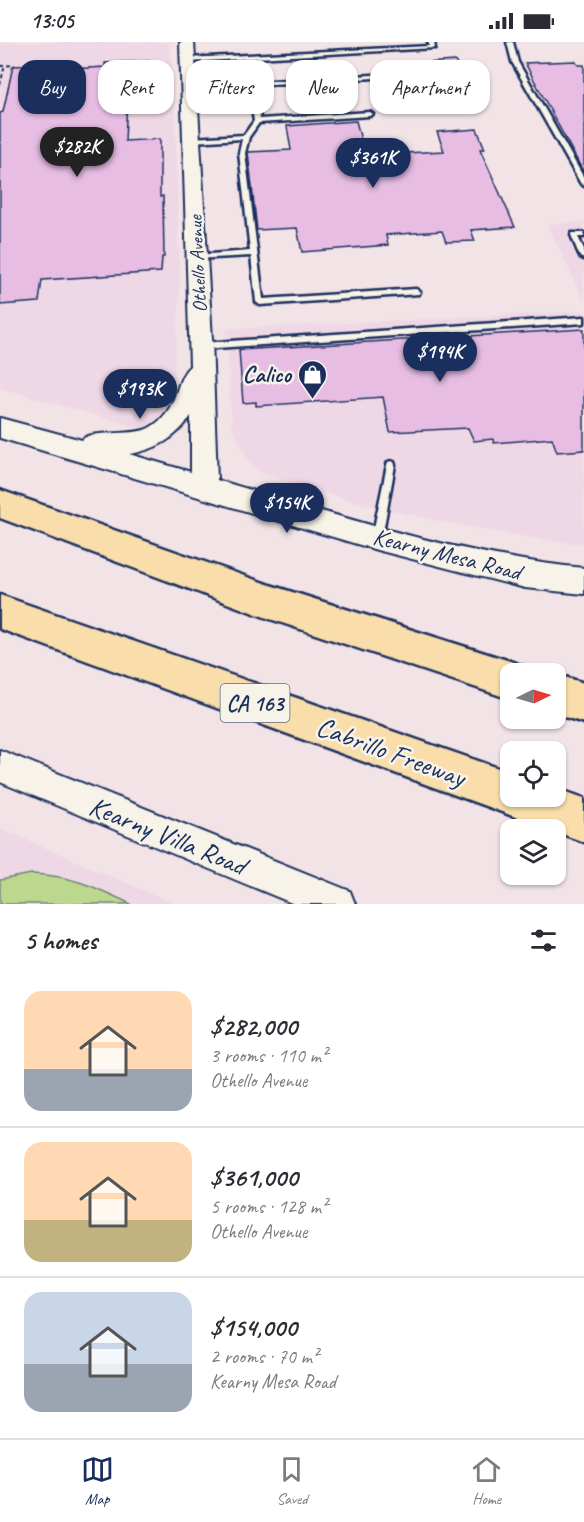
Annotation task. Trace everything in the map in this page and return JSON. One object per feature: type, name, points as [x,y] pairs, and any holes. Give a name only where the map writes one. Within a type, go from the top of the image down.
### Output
[{"type":"highway","points":[[0,504],[270,603],[500,677]]},
{"type":"highway","name":"Cabrillo Freeway","points":[[0,612],[500,790]]},
{"type":"highway","points":[[566,697],[584,703]]},
{"type":"highway","points":[[548,807],[584,820]]},
{"type":"street","name":"Othello Avenue","points":[[190,114],[202,346],[204,486]]},
{"type":"street","points":[[47,440],[117,446],[141,443],[162,432],[178,420],[188,400],[202,346]]},
{"type":"street","name":"Kearny Mesa Road","points":[[0,428],[377,538],[525,575],[584,581]]},
{"type":"street","name":"Kearny Villa Road","points":[[0,766],[337,904]]},
{"type":"lane","points":[[187,51],[433,47],[431,42]]},
{"type":"lane","points":[[510,42],[515,62],[584,184]]},
{"type":"lane","points":[[274,83],[370,77]]},
{"type":"lane","points":[[256,114],[257,121],[246,137],[242,153],[260,302],[416,292]]},
{"type":"lane","points":[[257,121],[370,114]]},
{"type":"lane","points":[[191,140],[246,137]]},
{"type":"lane","points":[[584,235],[574,235],[584,256]]},
{"type":"lane","points":[[197,257],[255,253]]},
{"type":"lane","points":[[202,346],[584,320]]},
{"type":"lane","points":[[377,538],[392,465]]},
{"type":"path","points":[[0,85],[5,65]]},
{"type":"path","points":[[0,66],[15,65]]},
{"type":"shaded area","points":[[0,42],[168,42],[171,60],[98,60],[98,114],[174,114],[174,98],[180,290],[172,411],[146,430],[0,388]]},
{"type":"shaded area","points":[[584,222],[584,301],[547,224]]},
{"type":"shaded area","points":[[584,311],[584,544],[542,540],[452,524],[355,502],[263,474],[251,465],[232,428],[226,329]]},
{"type":"shaded area","points":[[0,828],[175,904],[0,904]]},
{"type":"green space","points":[[31,874],[71,879],[131,904],[0,904],[0,880]]},
{"type":"building","points":[[575,61],[578,65],[584,65],[584,173],[525,63]]},
{"type":"building","points":[[13,66],[18,66],[18,114],[86,114],[86,68],[98,67],[98,114],[126,114],[125,141],[160,139],[160,197],[163,196],[164,257],[162,257],[161,272],[42,280],[39,302],[0,305],[0,113],[3,112]]},
{"type":"building","points":[[356,121],[365,155],[444,151],[437,132],[477,129],[485,149],[480,149],[515,227],[471,230],[475,241],[446,242],[442,231],[386,235],[388,245],[302,252],[297,228],[257,230],[248,152],[291,150],[287,126]]},
{"type":"building","points":[[584,329],[584,450],[557,452],[552,438],[494,443],[493,439],[474,441],[468,428],[390,432],[383,397],[256,406],[256,402],[243,403],[239,350]]},
{"type":"place","name":"Calico","points":[[312,400]]}]
